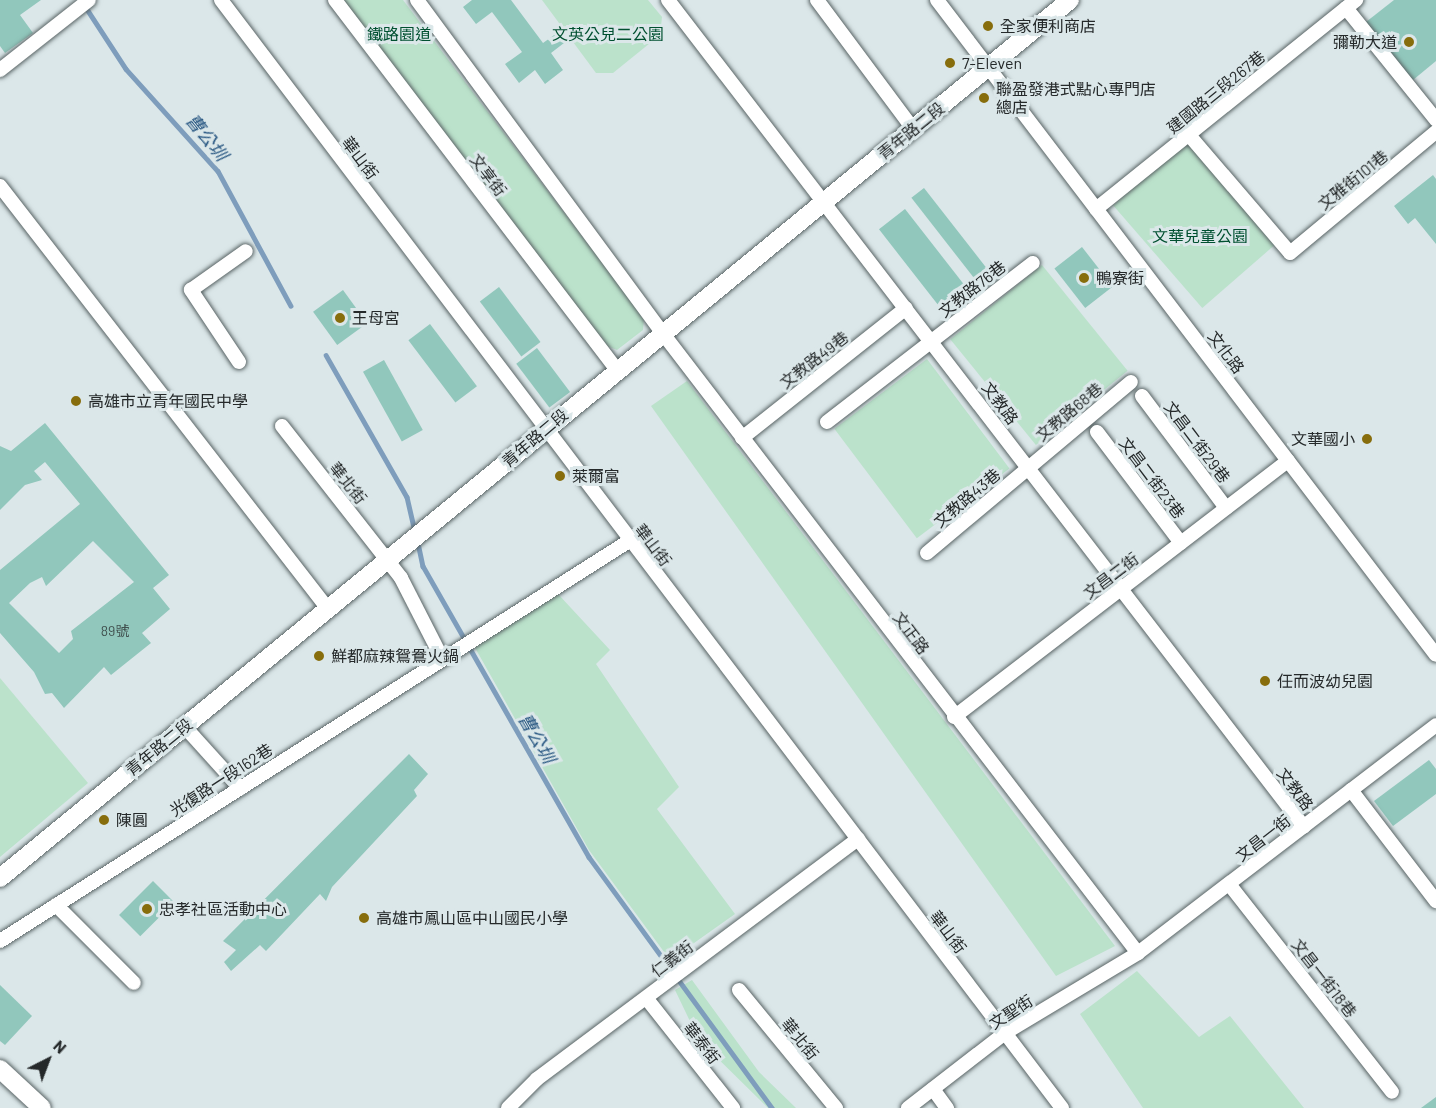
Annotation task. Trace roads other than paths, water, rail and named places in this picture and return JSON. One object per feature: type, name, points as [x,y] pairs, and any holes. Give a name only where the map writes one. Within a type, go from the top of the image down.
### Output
[{"type":"street","name":"華山街","points":[[221,0],[543,432],[858,839],[1060,1107]]},
{"type":"street","name":"文享街","points":[[335,0],[616,369]]},
{"type":"street","points":[[417,0],[662,331]]},
{"type":"street","name":"文教路","points":[[668,0],[1304,827]]},
{"type":"street","points":[[817,0],[913,129]]},
{"type":"street","name":"文化路","points":[[937,0],[1436,655]]},
{"type":"street","name":"青年路二段","points":[[0,878],[415,538],[662,331],[1071,0]]},
{"type":"street","points":[[0,70],[84,4]]},
{"type":"street","points":[[1351,4],[1436,120]]},
{"type":"street","name":"建國路三段267巷","points":[[1096,209],[1351,4]]},
{"type":"street","name":"文雅街101巷","points":[[1190,135],[1290,253],[1436,132]]},
{"type":"street","points":[[0,186],[328,609]]},
{"type":"street","points":[[239,362],[191,290],[246,251]]},
{"type":"street","name":"文教路76巷","points":[[827,422],[1033,263]]},
{"type":"street","name":"文教路49巷","points":[[742,438],[906,308]]},
{"type":"street","name":"文正路","points":[[662,331],[954,717],[1138,953]]},
{"type":"street","name":"文教路68巷","points":[[1029,468],[1131,382]]},
{"type":"street","name":"文昌二街29巷","points":[[1142,396],[1226,508]]},
{"type":"street","name":"華北街","points":[[282,426],[388,560],[441,656]]},
{"type":"street","name":"文昌二街23巷","points":[[1097,432],[1181,543]]},
{"type":"street","name":"文昌二街","points":[[954,717],[1288,461]]},
{"type":"street","name":"文教路43巷","points":[[927,553],[1029,468]]},
{"type":"street","name":"光復路一段162巷","points":[[0,941],[441,656],[629,541]]},
{"type":"street","name":"文昌一街","points":[[1138,953],[1436,725]]},
{"type":"street","points":[[184,726],[240,788]]},
{"type":"street","points":[[1352,790],[1436,901]]},
{"type":"street","name":"仁義街","points":[[508,1108],[537,1079],[858,839]]},
{"type":"street","name":"文昌一街18巷","points":[[1229,884],[1392,1092]]},
{"type":"street","points":[[56,905],[135,983]]},
{"type":"street","name":"文聖街","points":[[908,1108],[1005,1033],[1138,953]]},
{"type":"street","name":"華北街","points":[[739,990],[836,1108]]},
{"type":"street","name":"華泰街","points":[[647,999],[733,1108]]},
{"type":"street","points":[[0,1069],[42,1108]]},
{"type":"street","points":[[933,1089],[947,1108]]},
{"type":"waterway","name":"曹公圳","points":[[85,6],[126,69],[218,171],[291,306]]},
{"type":"waterway","name":"曹公圳","points":[[326,355],[407,497],[415,532]]},
{"type":"waterway","name":"曹公圳","points":[[418,543],[423,566],[589,857],[772,1108]]},
{"type":"place","name":"全家便利商店","points":[[988,26]]},
{"type":"place","name":"彌勒大道","points":[[1409,42]]},
{"type":"place","name":"7-Eleven","points":[[950,63]]},
{"type":"place","name":"聯盈發港式點心專門店 總店","points":[[984,98]]},
{"type":"place","name":"鴨寮街","points":[[1084,278]]},
{"type":"place","name":"王母宮","points":[[340,318]]},
{"type":"place","name":"高雄市立青年國民中學","points":[[76,401]]},
{"type":"place","name":"文華國小","points":[[1367,439]]},
{"type":"place","name":"萊爾富","points":[[560,476]]},
{"type":"place","name":"鮮都麻辣鴛鴦火鍋","points":[[319,656]]},
{"type":"place","name":"任而波幼兒園","points":[[1265,681]]},
{"type":"place","name":"陳圓","points":[[104,820]]},
{"type":"place","name":"忠孝社區活動中心","points":[[147,909]]},
{"type":"place","name":"高雄市鳳山區中山國民小學","points":[[364,918]]},
{"type":"park label","name":"鐵路園道","points":[[399,34]]},
{"type":"park label","name":"文英公兒二公園","points":[[608,34]]},
{"type":"park label","name":"文華兒童公園","points":[[1200,236]]}]
